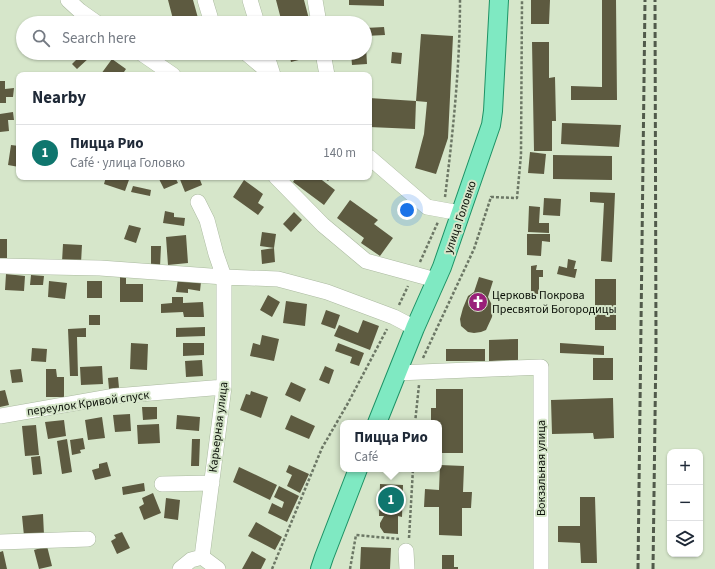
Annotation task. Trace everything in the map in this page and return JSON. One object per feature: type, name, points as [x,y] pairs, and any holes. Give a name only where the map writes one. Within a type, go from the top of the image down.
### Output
[{"type":"main road","name":"улица Головко","points":[[378,420],[415,328],[442,267],[452,212],[483,152],[491,126],[499,0]]},
{"type":"main road","points":[[320,569],[357,472]]},
{"type":"street","points":[[68,0],[87,16]]},
{"type":"street","points":[[205,0],[210,16]]},
{"type":"street","points":[[250,0],[255,16]]},
{"type":"street","points":[[315,0],[318,16]]},
{"type":"street","points":[[151,60],[169,72]]},
{"type":"street","points":[[254,60],[268,72]]},
{"type":"street","points":[[268,60],[271,72]]},
{"type":"street","points":[[324,60],[326,72]]},
{"type":"street","points":[[372,160],[427,207],[452,212]]},
{"type":"street","points":[[279,180],[323,225],[366,260],[436,280]]},
{"type":"street","name":"Карьерная улица","points":[[198,202],[207,220],[224,277],[224,387],[202,557]]},
{"type":"street","points":[[0,266],[100,268],[224,277],[278,279],[327,292],[394,317],[415,328]]},
{"type":"street","name":"Вокзальная улица","points":[[421,373],[541,368],[540,569]]},
{"type":"street","points":[[397,373],[421,373]]},
{"type":"street","name":"переулок Кривой спуск","points":[[0,416],[115,396],[224,387]]},
{"type":"street","points":[[162,484],[212,484]]},
{"type":"street","points":[[0,542],[88,539]]},
{"type":"street","points":[[406,551],[407,569]]},
{"type":"street","points":[[180,569],[191,560],[202,557],[218,569]]},
{"type":"path","points":[[272,569],[322,448],[394,317],[414,274],[452,212],[453,133],[460,0]]},
{"type":"path","points":[[415,420],[422,360],[474,249],[491,197],[517,198],[521,155],[522,0]]},
{"type":"path","points":[[350,569],[356,535],[409,539],[413,472]]},
{"type":"building","points":[[168,0],[193,0],[197,16],[172,16]]},
{"type":"building","points":[[276,0],[304,0],[308,16],[280,16]]},
{"type":"building","points":[[349,0],[384,0],[384,6],[349,5]]},
{"type":"building","points":[[531,0],[550,0],[549,24],[531,24]]},
{"type":"building","points":[[602,0],[616,0],[617,100],[571,100],[571,86],[602,87]]},
{"type":"building","points":[[384,27],[385,35],[372,36],[372,28]]},
{"type":"building","points":[[421,34],[453,36],[448,138],[436,174],[415,168],[424,134],[427,102],[416,101]]},
{"type":"building","points":[[532,42],[549,42],[549,78],[555,77],[556,121],[552,121],[552,151],[534,151]]},
{"type":"building","points":[[392,52],[402,53],[401,64],[391,63]]},
{"type":"building","points":[[76,60],[87,60],[77,69],[72,64]]},
{"type":"building","points":[[111,60],[126,69],[124,72],[102,72]]},
{"type":"building","points":[[352,60],[367,60],[367,64],[352,65]]},
{"type":"building","points":[[0,81],[5,81],[5,89],[14,88],[13,97],[6,97],[6,103],[0,103]]},
{"type":"building","points":[[372,98],[416,101],[415,129],[372,127]]},
{"type":"building","points":[[13,112],[14,120],[8,120],[9,131],[0,132],[0,114]]},
{"type":"building","points":[[562,123],[621,125],[619,147],[561,144]]},
{"type":"building","points":[[11,145],[16,146],[16,166],[8,165]]},
{"type":"building","points":[[530,152],[546,154],[544,174],[528,173]]},
{"type":"building","points":[[553,155],[612,156],[612,180],[553,179]]},
{"type":"building","points":[[105,180],[129,180],[125,191],[104,184]]},
{"type":"building","points":[[160,180],[176,180],[178,183],[164,189]]},
{"type":"building","points":[[180,180],[200,180],[202,185],[185,192]]},
{"type":"building","points":[[244,180],[263,194],[258,203],[264,207],[258,215],[233,197]]},
{"type":"building","points":[[294,180],[322,180],[335,190],[324,205],[293,182]]},
{"type":"building","points":[[133,186],[151,190],[150,196],[131,192]]},
{"type":"building","points":[[590,192],[615,193],[612,262],[601,261],[604,203],[590,202]]},
{"type":"building","points":[[544,198],[561,199],[560,216],[543,215]]},
{"type":"building","points":[[350,200],[378,220],[374,224],[393,238],[380,256],[361,243],[364,238],[337,218]]},
{"type":"building","points":[[529,206],[540,207],[539,223],[549,223],[549,233],[528,232]]},
{"type":"building","points":[[165,211],[174,213],[174,217],[185,218],[184,226],[163,223]]},
{"type":"building","points":[[294,212],[302,220],[291,232],[283,224]]},
{"type":"building","points":[[129,225],[141,228],[136,243],[124,239]]},
{"type":"building","points":[[262,232],[276,234],[274,248],[260,246]]},
{"type":"building","points":[[527,234],[550,234],[550,242],[542,241],[541,256],[527,255]]},
{"type":"building","points":[[186,235],[188,263],[168,265],[166,237]]},
{"type":"building","points":[[0,239],[7,239],[7,258],[0,258]]},
{"type":"building","points":[[63,244],[82,245],[81,263],[62,262]]},
{"type":"building","points":[[151,246],[161,246],[160,267],[151,267]]},
{"type":"building","points":[[274,248],[275,262],[262,264],[261,250]]},
{"type":"building","points":[[568,259],[576,261],[574,269],[577,269],[575,278],[557,274],[559,266],[567,268]]},
{"type":"building","points":[[537,265],[536,270],[543,270],[543,277],[539,277],[539,294],[531,294],[531,266]]},
{"type":"building","points":[[6,274],[25,276],[24,291],[5,290]]},
{"type":"building","points":[[31,275],[44,276],[43,285],[30,285]]},
{"type":"building","points":[[120,276],[126,276],[126,284],[143,284],[143,302],[120,302]]},
{"type":"building","name":"Церковь Покрова Пресвятой Богородицы","points":[[479,277],[493,281],[488,297],[493,307],[492,317],[486,330],[474,333],[468,332],[461,326],[460,319],[468,296],[474,292]]},
{"type":"building","points":[[178,279],[201,282],[200,291],[188,289],[188,293],[176,292]]},
{"type":"building","points":[[595,279],[616,279],[616,330],[595,330]]},
{"type":"building","points":[[49,281],[67,283],[65,299],[48,297]]},
{"type":"building","points":[[87,281],[102,281],[102,298],[87,298]]},
{"type":"building","points":[[268,295],[280,302],[272,317],[260,310]]},
{"type":"building","points":[[172,297],[183,297],[183,303],[203,302],[204,317],[184,317],[183,312],[161,313],[161,304],[172,303]]},
{"type":"building","points":[[286,301],[307,304],[305,326],[283,323]]},
{"type":"building","points":[[326,310],[340,315],[335,329],[321,324]]},
{"type":"building","points":[[89,315],[100,315],[100,325],[89,325]]},
{"type":"building","points":[[363,320],[379,326],[370,350],[334,336],[339,325],[358,333]]},
{"type":"building","points":[[205,327],[205,336],[176,337],[176,328]]},
{"type":"building","points":[[86,328],[86,337],[77,337],[78,376],[70,376],[68,329]]},
{"type":"building","points":[[262,335],[279,339],[274,361],[250,356],[253,343],[260,345]]},
{"type":"building","points":[[518,339],[518,360],[489,361],[489,340]]},
{"type":"building","points":[[131,343],[148,344],[147,370],[130,369]]},
{"type":"building","points":[[183,343],[204,343],[204,355],[183,356]]},
{"type":"building","points":[[338,343],[364,353],[359,366],[350,363],[352,357],[335,351]]},
{"type":"building","points":[[560,343],[604,346],[604,355],[560,353]]},
{"type":"building","points":[[32,348],[47,349],[46,362],[31,361]]},
{"type":"building","points":[[446,349],[485,349],[485,361],[446,361]]},
{"type":"building","points":[[593,358],[613,358],[613,380],[593,380]]},
{"type":"building","points":[[202,360],[203,376],[186,377],[185,361]]},
{"type":"building","points":[[102,366],[103,384],[81,385],[80,367]]},
{"type":"building","points":[[325,366],[334,370],[329,384],[319,380]]},
{"type":"building","points":[[21,369],[23,382],[12,383],[10,370]]},
{"type":"building","points":[[46,369],[56,369],[57,377],[64,377],[64,397],[46,397]]},
{"type":"building","points":[[118,377],[119,388],[109,389],[108,378]]},
{"type":"building","points":[[291,382],[306,389],[300,402],[285,395]]},
{"type":"building","points":[[436,389],[463,389],[463,453],[442,453],[442,420],[431,420],[431,408],[436,408]]},
{"type":"building","points":[[5,390],[9,405],[0,407],[0,391]]},
{"type":"building","points":[[251,391],[268,397],[261,418],[240,410],[246,394],[250,395]]},
{"type":"building","points":[[613,398],[614,438],[594,439],[593,433],[552,434],[551,400]]},
{"type":"building","points":[[142,407],[157,407],[157,419],[143,420]]},
{"type":"building","points":[[130,414],[131,431],[115,432],[113,415]]},
{"type":"building","points":[[177,415],[200,417],[199,431],[176,429]]},
{"type":"building","points":[[291,415],[315,426],[309,439],[285,429]]},
{"type":"building","points":[[102,417],[105,438],[88,440],[85,420]]},
{"type":"building","points":[[64,420],[66,436],[48,439],[45,422]]},
{"type":"building","points":[[159,424],[160,443],[138,444],[137,425]]},
{"type":"building","points":[[36,425],[39,455],[25,456],[22,426]]},
{"type":"building","points":[[83,438],[85,449],[80,450],[81,453],[72,455],[70,440]]},
{"type":"building","points":[[67,439],[72,472],[62,474],[57,441]]},
{"type":"building","points":[[192,439],[200,439],[199,466],[191,466]]},
{"type":"building","points":[[40,456],[42,474],[33,475],[31,457]]},
{"type":"building","points":[[107,462],[111,476],[95,480],[92,470],[99,468],[99,464]]},
{"type":"building","points":[[289,465],[309,474],[300,493],[287,486],[292,475],[286,472]]},
{"type":"building","points":[[442,465],[464,466],[463,492],[472,492],[471,508],[462,508],[462,536],[439,535],[439,507],[424,507],[425,489],[439,490],[440,472],[442,472]]},
{"type":"building","points":[[239,467],[277,485],[270,500],[233,482]]},
{"type":"building","points":[[144,483],[145,491],[123,495],[122,487]]},
{"type":"building","points":[[380,484],[403,485],[402,517],[398,516],[398,534],[384,533],[380,527],[380,523],[384,516],[379,516]]},
{"type":"building","points":[[279,486],[299,496],[287,522],[268,513],[272,503],[282,508],[284,502],[274,497]]},
{"type":"building","points":[[153,493],[161,513],[144,520],[139,507],[144,504],[142,498]]},
{"type":"building","points":[[580,497],[595,497],[597,563],[581,563],[580,543],[558,542],[558,526],[580,526]]},
{"type":"building","points":[[166,498],[180,500],[178,520],[164,518]]},
{"type":"building","points":[[43,514],[44,535],[24,536],[22,516]]},
{"type":"building","points":[[256,522],[282,537],[275,550],[248,536]]},
{"type":"building","points":[[122,532],[130,548],[117,554],[111,541],[116,538],[114,535]]},
{"type":"building","points":[[47,546],[52,566],[39,569],[34,550]]},
{"type":"building","points":[[361,547],[391,548],[390,569],[360,569]]},
{"type":"building","points":[[3,551],[7,569],[0,569],[0,552]]},
{"type":"building","points":[[252,551],[266,559],[261,569],[242,569]]},
{"type":"building","points":[[442,555],[454,555],[454,567],[458,567],[458,569],[442,569]]},
{"type":"railway","points":[[638,569],[645,0]]},
{"type":"railway","points":[[653,569],[656,344],[655,0]]},
{"type":"place","name":"Церковь Покрова Пресвятой Богородицы","points":[[478,302]]},
{"type":"place","name":"Пицца Рио","points":[[391,500]]}]
